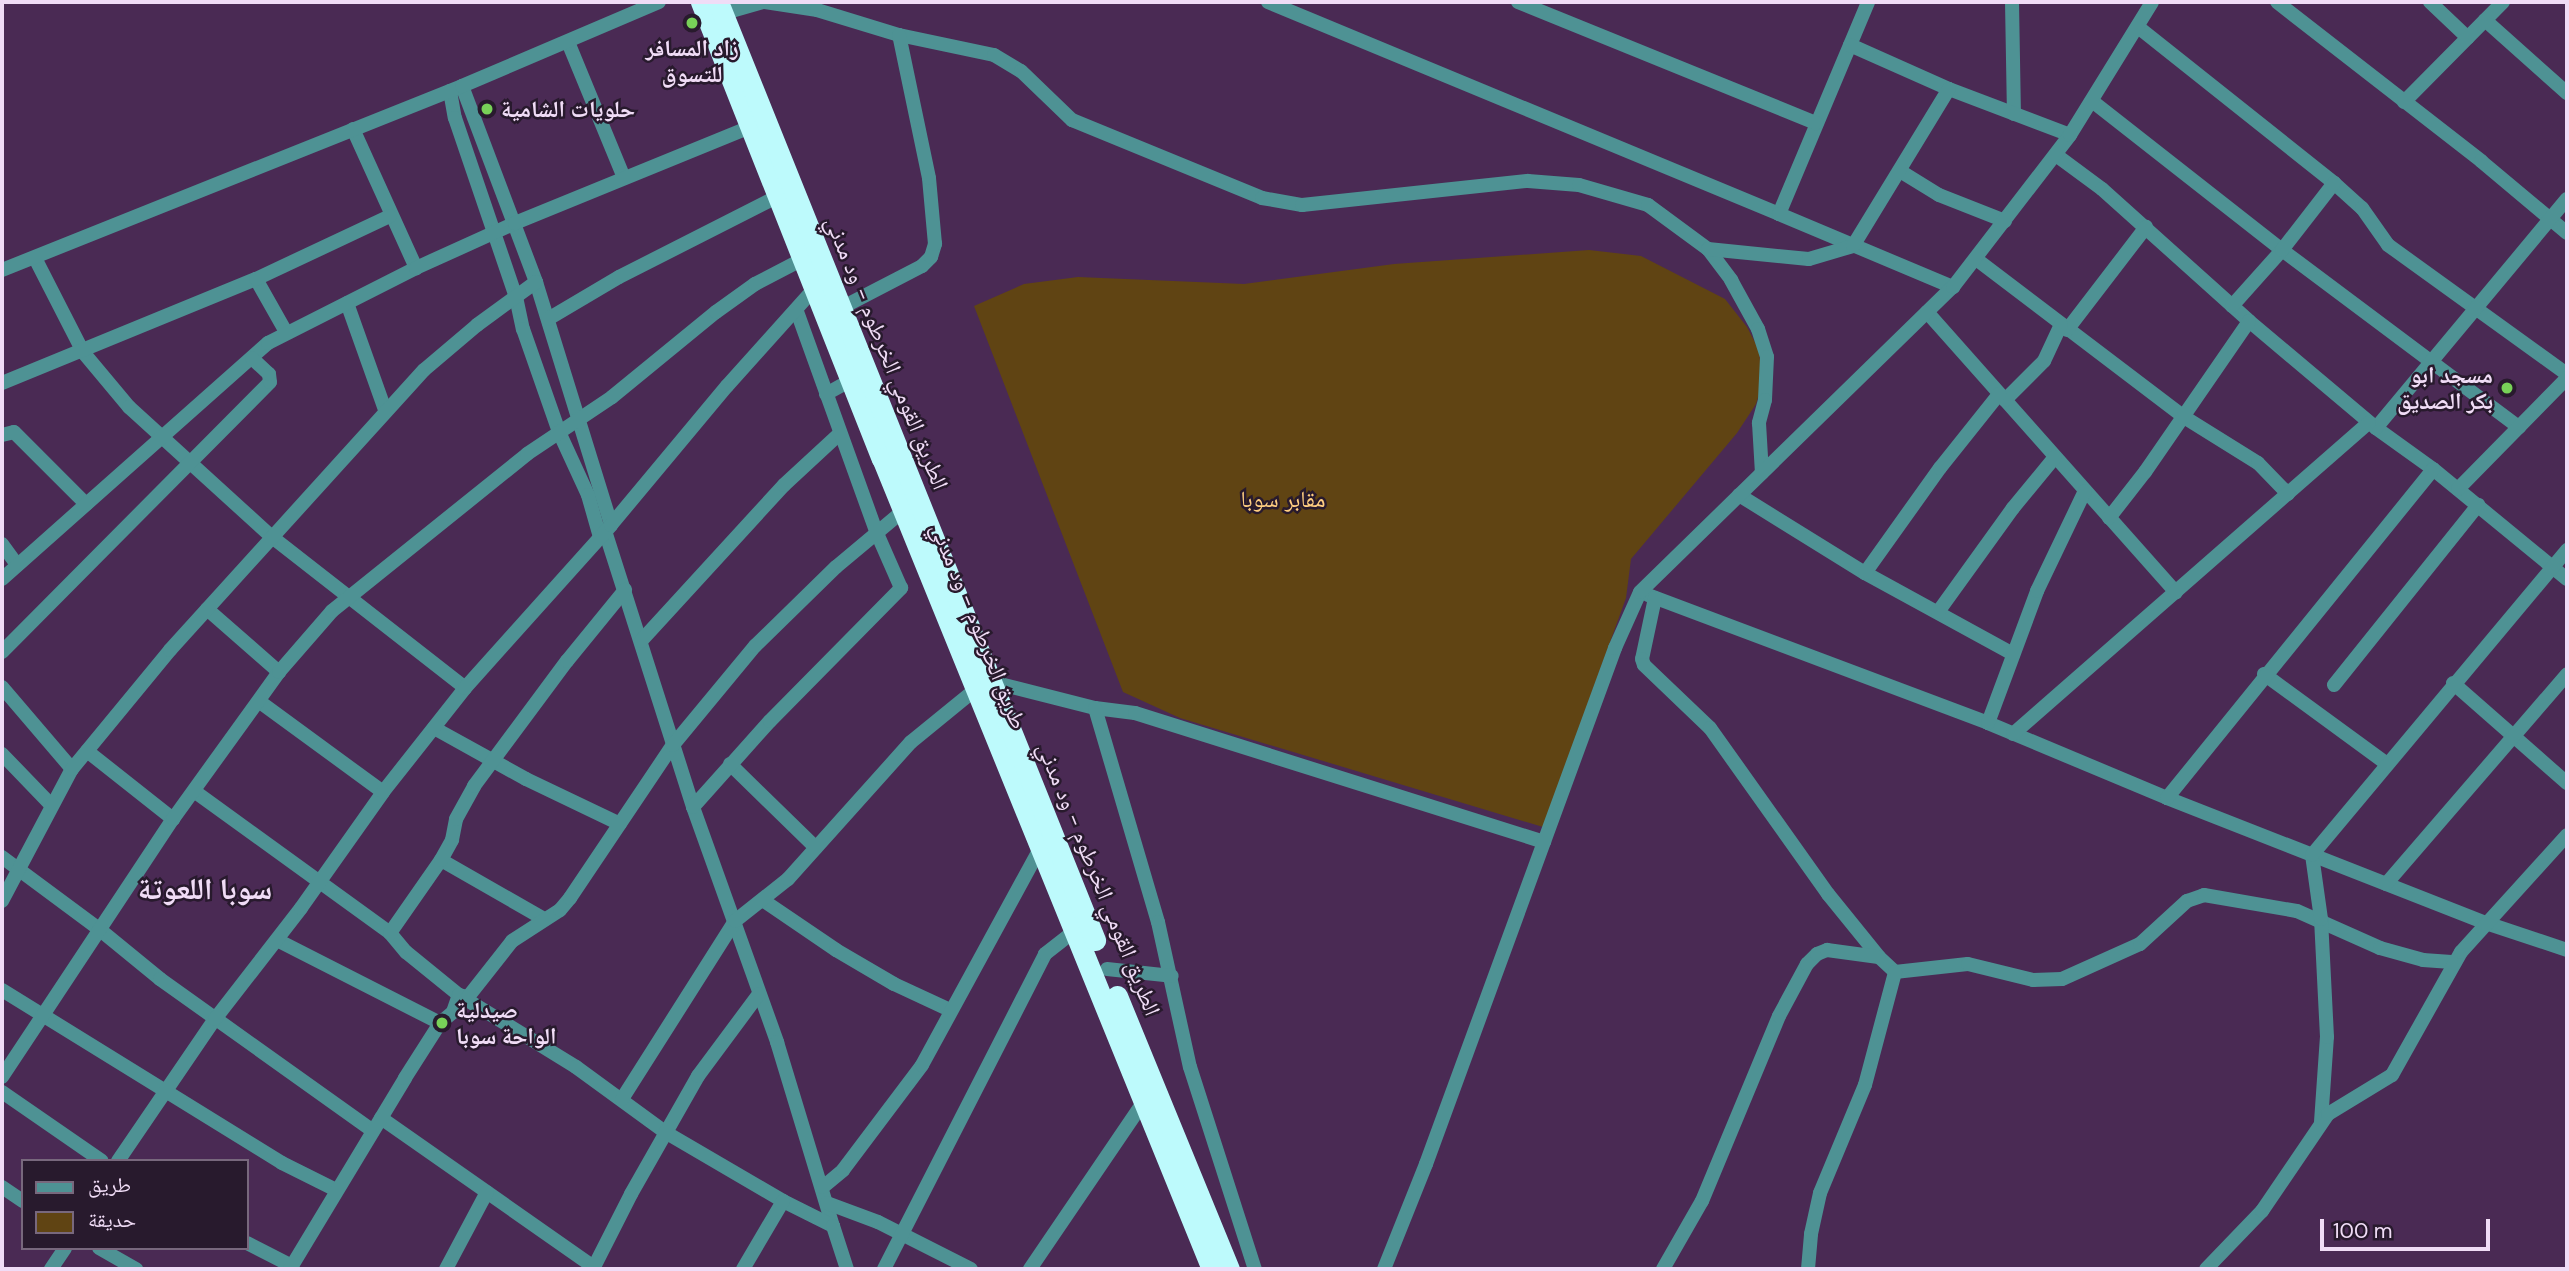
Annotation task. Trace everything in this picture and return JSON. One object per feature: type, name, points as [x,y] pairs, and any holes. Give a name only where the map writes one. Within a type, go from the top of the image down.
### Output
[{"type":"highway","name":"طريق الخرطوم - ود مدني","points":[[712,9],[750,127],[814,289],[903,510],[984,685],[1040,849],[1076,930],[1143,1103],[1212,1269]]},
{"type":"highway","name":"الطريق القومي الخرطوم - ود مدني","points":[[712,9],[841,308],[984,685],[1107,969],[1229,1269]]},
{"type":"street","points":[[2,270],[456,89],[659,2]]},
{"type":"street","points":[[712,9],[764,2],[817,10],[899,35],[981,51],[1007,61],[1072,120],[1262,198],[1302,205],[1528,181],[1579,185],[1648,205],[1708,249],[1731,279],[1758,330],[1767,357],[1765,400],[1759,423],[1762,473]]},
{"type":"street","points":[[1268,2],[1953,287]]},
{"type":"street","points":[[1518,2],[1816,124]]},
{"type":"street","points":[[1779,214],[1868,2]]},
{"type":"street","points":[[2012,2],[2014,114]]},
{"type":"street","points":[[1384,1269],[1426,1164],[1615,648],[1640,592],[1953,287],[2070,135],[2152,2]]},
{"type":"street","points":[[2277,2],[2567,233]]},
{"type":"street","points":[[2430,2],[2468,38]]},
{"type":"street","points":[[2404,102],[2503,2]]},
{"type":"street","points":[[2485,20],[2567,93]]},
{"type":"street","points":[[2138,27],[2334,183],[2362,208],[2388,245],[2567,376],[2458,489]]},
{"type":"street","points":[[841,308],[922,266],[931,257],[935,244],[929,178],[899,35]]},
{"type":"street","points":[[568,42],[624,178]]},
{"type":"street","points":[[1850,45],[1949,89],[2070,135]]},
{"type":"street","points":[[456,89],[515,223],[536,282],[578,420],[605,531],[693,807],[760,994],[823,1187],[843,1265]]},
{"type":"street","points":[[456,89],[455,118],[480,199],[495,233],[516,297],[523,329],[559,432],[605,531]]},
{"type":"street","points":[[1708,249],[1809,259],[1853,246],[1949,89]]},
{"type":"street","points":[[2092,101],[2282,250],[2519,427]]},
{"type":"street","points":[[2,579],[252,358],[286,332],[515,223],[750,127]]},
{"type":"street","points":[[353,129],[390,216],[416,268]]},
{"type":"street","points":[[2056,155],[2146,227],[2249,321],[2373,425],[2433,469],[2567,579]]},
{"type":"street","points":[[1899,171],[1939,195],[2005,222]]},
{"type":"street","points":[[2232,306],[2282,250],[2334,183]]},
{"type":"street","points":[[548,319],[619,277],[779,196]]},
{"type":"street","points":[[2013,734],[2288,494],[2373,425],[2432,363],[2567,200]]},
{"type":"street","points":[[2,383],[256,279],[390,216]]},
{"type":"street","points":[[1865,573],[1932,479],[2002,397],[2044,361],[2064,328],[2146,227]]},
{"type":"street","points":[[35,258],[83,352],[129,407],[272,537],[465,688]]},
{"type":"street","points":[[2,1077],[41,1014],[173,819],[260,702],[279,672],[347,596],[716,312],[755,284],[803,259]]},
{"type":"street","points":[[1976,259],[2184,417],[2252,459],[2288,494]]},
{"type":"street","points":[[256,279],[286,332]]},
{"type":"street","points":[[2,901],[72,769],[207,609],[424,370],[536,282]]},
{"type":"street","points":[[119,1159],[163,1091],[215,1019],[277,940],[383,792],[465,688],[814,289]]},
{"type":"street","points":[[347,303],[385,410]]},
{"type":"street","points":[[693,807],[730,764],[901,588],[839,434],[797,311]]},
{"type":"street","points":[[1927,312],[2176,592]]},
{"type":"street","points":[[2109,518],[2184,417],[2249,321]]},
{"type":"street","points":[[2,652],[191,465],[270,382],[269,374],[252,358]]},
{"type":"street","points":[[826,394],[851,380]]},
{"type":"street","points":[[2,435],[14,432],[86,503]]},
{"type":"street","points":[[641,641],[783,485],[839,434]]},
{"type":"street","points":[[1938,612],[2013,508],[2055,457]]},
{"type":"street","points":[[2166,798],[2433,469]]},
{"type":"street","points":[[1988,723],[2036,591],[2085,491]]},
{"type":"street","points":[[1739,495],[1865,573],[2013,653]]},
{"type":"street","points":[[2334,685],[2478,505]]},
{"type":"street","points":[[459,995],[468,997],[512,941],[570,898],[673,745],[755,646],[876,531],[903,510]]},
{"type":"street","points":[[2,544],[17,565]]},
{"type":"street","points":[[2321,1122],[2327,1037],[2321,919],[2312,855],[2453,683],[2567,550]]},
{"type":"street","points":[[390,933],[441,860],[452,840],[456,819],[492,760],[625,590]]},
{"type":"street","points":[[1640,592],[1988,723],[2166,798],[2486,923],[2567,950]]},
{"type":"street","points":[[1655,598],[1642,659],[1644,665],[1710,728],[1828,894],[1879,957],[1895,972],[1968,964],[2033,980],[2062,979],[2140,944],[2187,901],[2204,895],[2280,907],[2321,919],[2362,941],[2398,954],[2455,962]]},
{"type":"street","points":[[207,609],[279,672]]},
{"type":"street","points":[[2264,674],[2387,764]]},
{"type":"street","points":[[2386,884],[2567,674]]},
{"type":"street","points":[[2453,683],[2567,783]]},
{"type":"street","points":[[622,1099],[735,921],[764,901],[816,848],[911,742],[984,685],[1094,708],[1135,713],[1544,842]]},
{"type":"street","points":[[2,687],[72,769]]},
{"type":"street","points":[[260,702],[383,792]]},
{"type":"street","points":[[1094,708],[1172,976],[1190,1067],[1255,1269]]},
{"type":"street","points":[[434,728],[620,824]]},
{"type":"street","points":[[87,751],[173,819]]},
{"type":"street","points":[[2,754],[51,806]]},
{"type":"street","points":[[730,764],[816,848]]},
{"type":"street","points":[[194,791],[390,933],[406,952],[459,995],[622,1099],[665,1132],[783,1201],[834,1226]]},
{"type":"street","points":[[2206,1269],[2262,1211],[2321,1122],[2338,1107],[2392,1074],[2455,962],[2486,923],[2567,835]]},
{"type":"street","points":[[823,1187],[842,1170],[922,1065],[1040,849]]},
{"type":"street","points":[[2,857],[215,1019],[487,1192],[593,1268],[698,1076],[760,994]]},
{"type":"street","points":[[441,860],[544,919]]},
{"type":"street","points":[[764,901],[836,950],[894,984],[950,1010]]},
{"type":"street","points":[[884,1269],[1045,954],[1076,930]]},
{"type":"street","points":[[277,940],[440,1024]]},
{"type":"street","points":[[1663,1269],[1702,1201],[1779,1016],[1807,964],[1817,954],[1827,950],[1879,957]]},
{"type":"street","points":[[1107,969],[1172,976]]},
{"type":"street","points":[[1808,1269],[1811,1234],[1820,1193],[1865,1085],[1895,972]]},
{"type":"street","points":[[2,990],[282,1163],[335,1190]]},
{"type":"street","points":[[248,1244],[291,1268],[335,1190],[440,1024],[453,1012],[459,995]]},
{"type":"street","points":[[2,1092],[99,1159]]},
{"type":"street","points":[[1030,1269],[1143,1103]]},
{"type":"street","points":[[2,1187],[21,1200]]},
{"type":"street","points":[[446,1269],[487,1192]]},
{"type":"street","points":[[743,1269],[783,1201]]},
{"type":"street","points":[[827,1203],[901,1233],[971,1269]]},
{"type":"street","points":[[51,1269],[64,1250]]},
{"type":"street","points":[[103,1250],[136,1269]]},
{"type":"green space","name":"مقابر سوبا","points":[[1589,250],[1641,256],[1725,299],[1747,327],[1759,350],[1762,384],[1756,404],[1737,433],[1631,559],[1626,598],[1543,827],[1180,718],[1123,692],[974,306],[1024,284],[1078,277],[1244,284],[1394,264]]},
{"type":"place","name":"زاد المسافر للتسوق","points":[[692,23]]},
{"type":"place","name":"حلويات الشامية","points":[[487,109]]},
{"type":"place","name":"مسجد ابو بكر الصديق","points":[[2507,388]]},
{"type":"place","name":"صيدلية الواحة سوبا","points":[[442,1023]]},
{"type":"district","name":"سوبا اللعوتة","points":[[205,889]]}]
